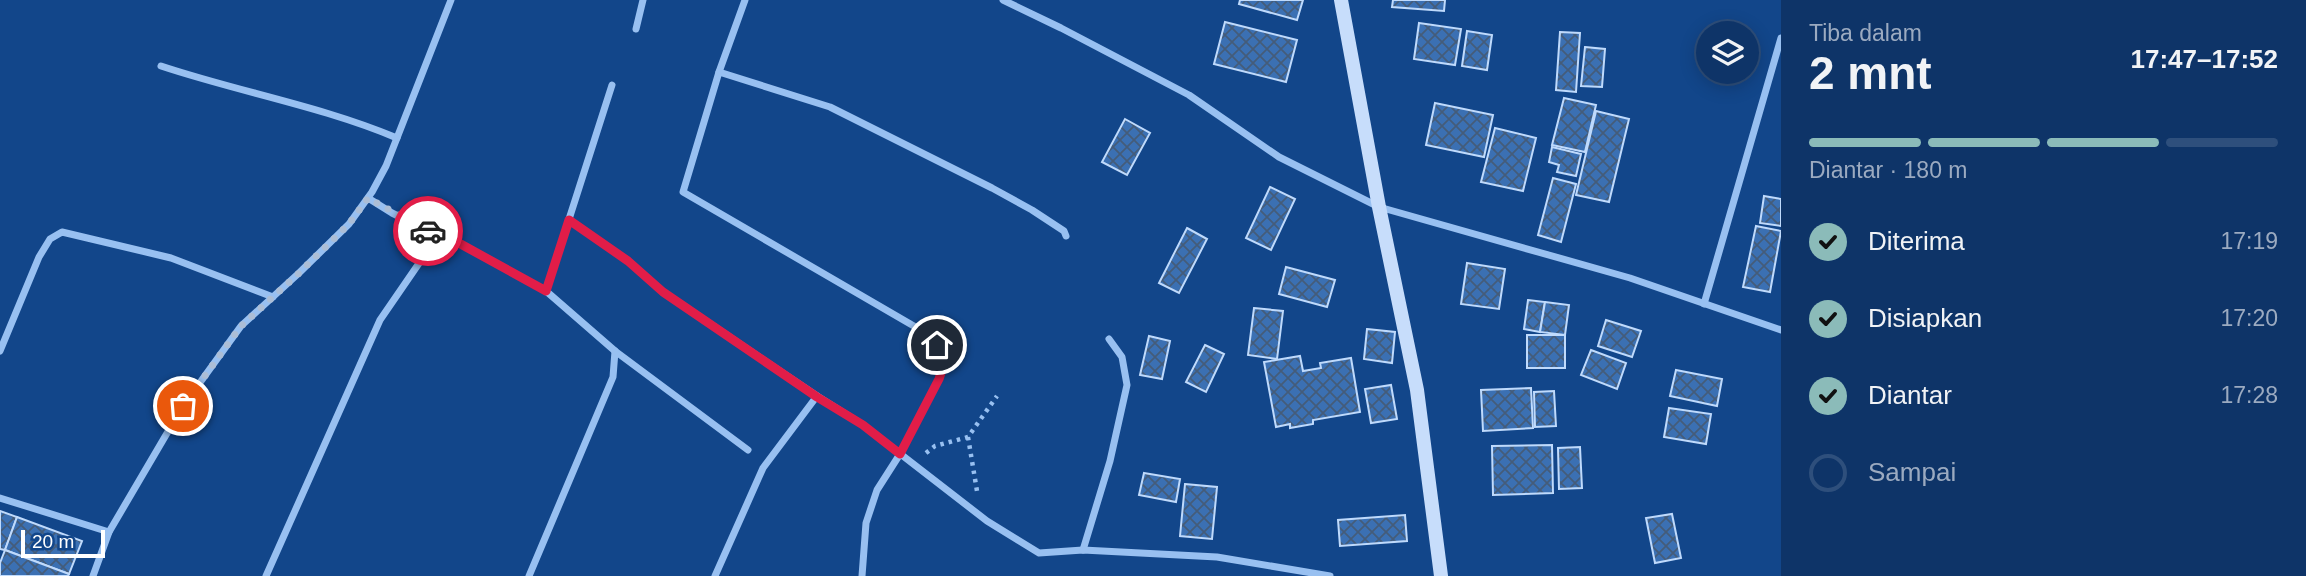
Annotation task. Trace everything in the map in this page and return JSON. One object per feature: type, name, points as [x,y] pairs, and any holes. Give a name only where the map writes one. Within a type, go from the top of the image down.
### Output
[{"type":"main road","points":[[1341,0],[1379,207],[1417,390],[1441,576]]},
{"type":"street","points":[[93,576],[109,532],[183,406],[241,326],[349,224],[368,198],[386,166],[451,0]]},
{"type":"street","points":[[636,29],[643,0]]},
{"type":"street","points":[[745,0],[719,72],[683,192],[931,336],[944,364],[900,454],[877,490],[866,523],[862,576]]},
{"type":"street","points":[[1003,0],[1189,95],[1279,157],[1379,207],[1630,278],[1781,330]]},
{"type":"street","points":[[1704,304],[1781,38]]},
{"type":"street","points":[[161,66],[212,83],[360,122],[397,138]]},
{"type":"street","points":[[719,72],[830,107],[1032,210],[1064,231],[1066,236]]},
{"type":"street","points":[[546,291],[612,85]]},
{"type":"street","points":[[368,198],[434,234],[457,242],[546,291],[615,351],[748,450]]},
{"type":"street","points":[[569,220],[628,261],[663,292],[817,397],[863,425],[981,516],[1039,553],[1083,550],[1217,557],[1330,576]]},
{"type":"street","points":[[0,351],[39,257],[50,239],[62,232],[171,258],[273,297]]},
{"type":"street","points":[[267,576],[380,320],[424,256],[434,234]]},
{"type":"street","points":[[1083,550],[1110,461],[1127,385],[1122,357],[1109,339]]},
{"type":"street","points":[[529,576],[613,377],[615,351]]},
{"type":"street","points":[[715,576],[763,468],[817,397]]},
{"type":"street","points":[[0,498],[109,532]]},
{"type":"path","points":[[914,462],[935,446],[968,437],[997,396]]},
{"type":"path","points":[[968,437],[981,516]]},
{"type":"building","points":[[1240,0],[1303,0],[1297,20],[1239,4]]},
{"type":"building","points":[[1393,0],[1445,0],[1444,11],[1392,7]]},
{"type":"building","points":[[1225,22],[1297,40],[1286,82],[1214,64]]},
{"type":"building","points":[[1419,23],[1461,29],[1455,65],[1414,59]]},
{"type":"building","points":[[1467,31],[1492,35],[1487,70],[1462,66]]},
{"type":"building","points":[[1560,32],[1580,33],[1576,92],[1556,90]]},
{"type":"building","points":[[1585,47],[1605,49],[1602,87],[1581,86]]},
{"type":"building","points":[[1564,98],[1596,105],[1585,152],[1552,145]]},
{"type":"building","points":[[1435,103],[1493,115],[1484,157],[1426,145]]},
{"type":"building","points":[[1596,111],[1629,119],[1609,202],[1576,195]]},
{"type":"building","points":[[1125,119],[1150,133],[1127,175],[1102,162]]},
{"type":"building","points":[[1495,128],[1536,138],[1523,191],[1481,182]]},
{"type":"building","points":[[1552,147],[1581,154],[1576,176],[1557,172],[1559,165],[1549,162]]},
{"type":"building","points":[[1553,178],[1576,184],[1561,242],[1538,235]]},
{"type":"building","points":[[1270,187],[1295,199],[1271,250],[1246,238]]},
{"type":"building","points":[[1764,196],[1781,199],[1781,226],[1760,223]]},
{"type":"building","points":[[1756,226],[1781,231],[1770,292],[1743,287]]},
{"type":"building","points":[[1187,228],[1207,239],[1179,293],[1159,283]]},
{"type":"building","points":[[1467,263],[1505,269],[1499,309],[1461,304]]},
{"type":"building","points":[[1286,267],[1335,280],[1327,307],[1279,294]]},
{"type":"building","points":[[1528,300],[1545,302],[1540,332],[1524,329]]},
{"type":"building","points":[[1545,302],[1569,305],[1565,335],[1540,332]]},
{"type":"building","points":[[1254,308],[1283,311],[1277,359],[1248,355]]},
{"type":"building","points":[[1606,320],[1641,331],[1632,357],[1598,346]]},
{"type":"building","points":[[1367,329],[1395,332],[1392,363],[1364,359]]},
{"type":"building","points":[[1527,335],[1565,335],[1565,368],[1527,368]]},
{"type":"building","points":[[1149,336],[1170,341],[1162,379],[1140,375]]},
{"type":"building","points":[[1205,345],[1224,354],[1206,392],[1186,382]]},
{"type":"building","points":[[1591,350],[1626,363],[1617,389],[1581,375]]},
{"type":"building","points":[[1300,356],[1303,371],[1321,368],[1320,363],[1351,358],[1360,412],[1313,420],[1313,424],[1290,428],[1290,424],[1276,427],[1264,362]]},
{"type":"building","points":[[1676,370],[1722,379],[1717,406],[1670,396]]},
{"type":"building","points":[[1391,385],[1397,419],[1371,423],[1365,389]]},
{"type":"building","points":[[1531,388],[1533,428],[1483,431],[1481,390]]},
{"type":"building","points":[[1554,391],[1556,426],[1535,427],[1534,392]]},
{"type":"building","points":[[1669,408],[1711,414],[1706,444],[1664,437]]},
{"type":"building","points":[[1552,445],[1553,493],[1493,495],[1492,446]]},
{"type":"building","points":[[1580,447],[1582,488],[1559,489],[1558,448]]},
{"type":"building","points":[[1144,473],[1180,479],[1176,502],[1139,495]]},
{"type":"building","points":[[1185,484],[1217,487],[1212,539],[1180,536]]},
{"type":"building","points":[[0,511],[17,517],[5,550],[0,549]]},
{"type":"building","points":[[1672,514],[1681,558],[1655,563],[1646,518]]},
{"type":"building","points":[[1405,515],[1407,541],[1340,546],[1338,520]]},
{"type":"building","points":[[17,517],[82,541],[69,574],[5,550]]},
{"type":"building","points":[[5,550],[69,574],[0,576],[0,563]]},
{"type":"way so far","points":[[183,406],[241,326],[349,224],[368,198],[428,231]]},
{"type":"route","points":[[428,231],[457,242],[546,291],[569,220],[628,261],[663,292],[817,397],[863,425],[900,454],[939,379],[944,364],[937,345]]}]
